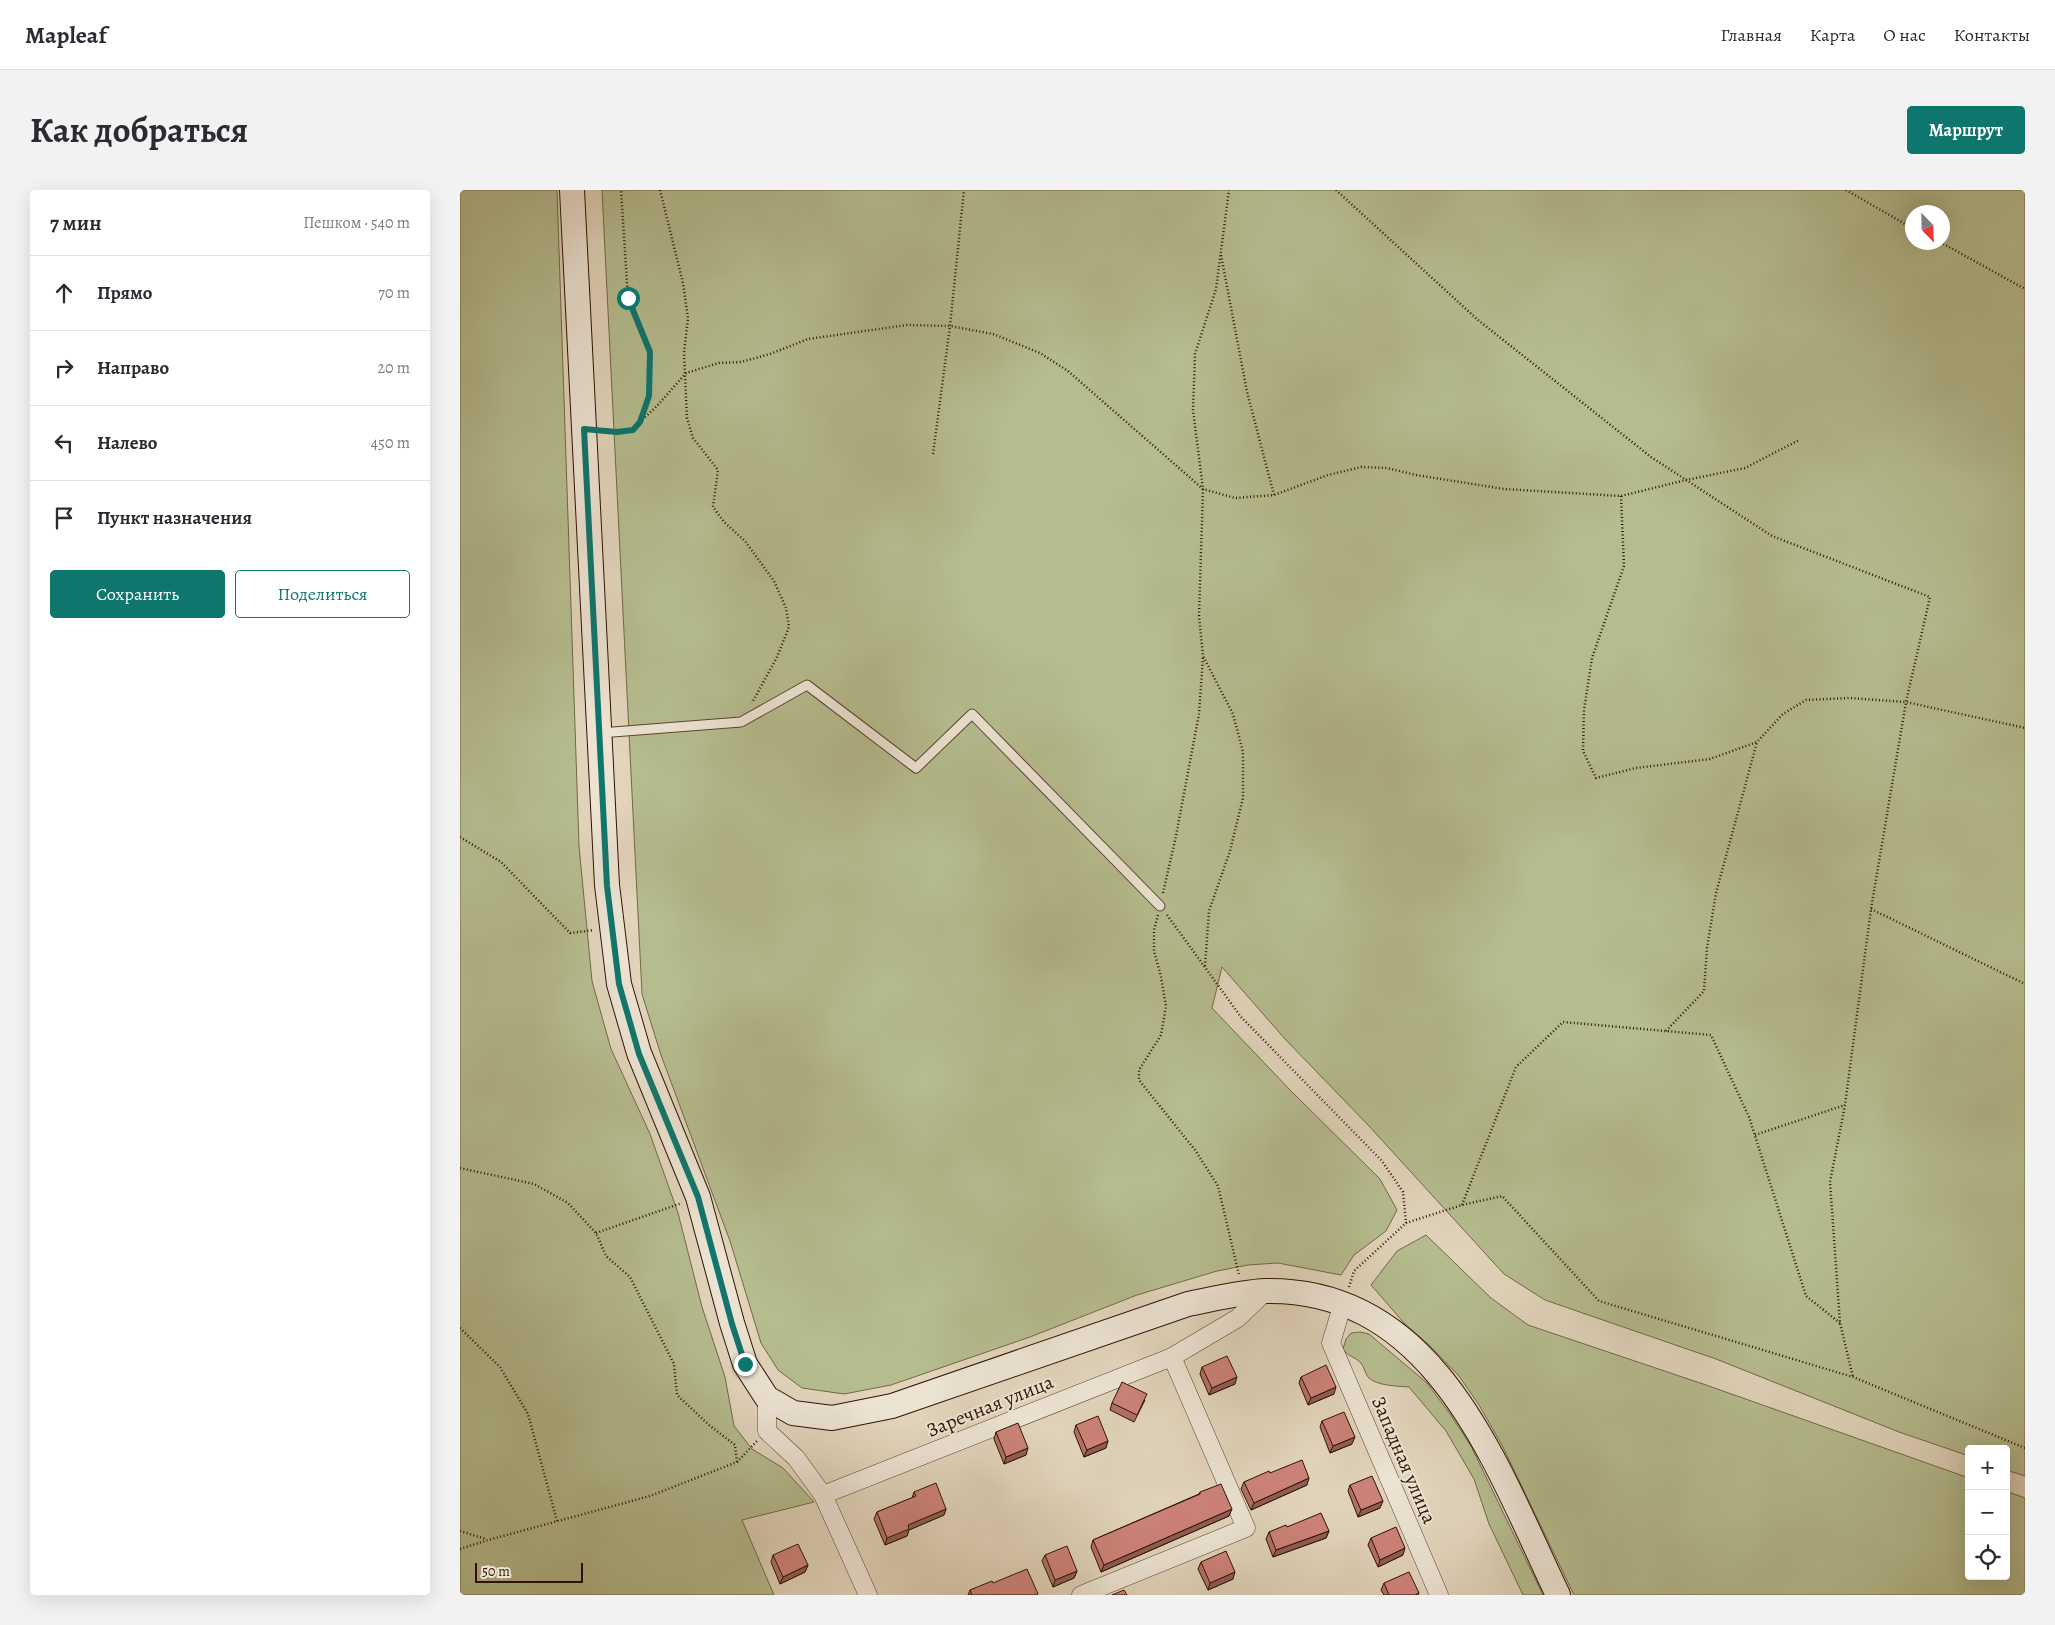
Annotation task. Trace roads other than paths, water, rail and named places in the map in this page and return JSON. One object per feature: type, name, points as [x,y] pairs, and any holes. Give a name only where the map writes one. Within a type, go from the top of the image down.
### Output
[{"type":"main road","points":[[572,190],[607,886],[619,984],[639,1054],[698,1197],[732,1324],[745,1364],[767,1398],[793,1414],[832,1418],[892,1406],[1188,1304],[1255,1292],[1318,1296],[1343,1303],[1366,1314],[1392,1331],[1415,1349],[1442,1378],[1484,1441],[1558,1595]]},
{"type":"street","name":"Заречная улица","points":[[823,1495],[1172,1357],[1238,1318],[1255,1292]]},
{"type":"street","name":"Западная улица","points":[[1343,1303],[1331,1343],[1439,1595]]},
{"type":"street","points":[[1081,1595],[1246,1528],[1172,1357]]},
{"type":"street","points":[[767,1398],[767,1431],[796,1458],[823,1495],[868,1595]]},
{"type":"lane","points":[[599,733],[741,722],[807,685],[916,768],[972,714],[1160,906]]}]
